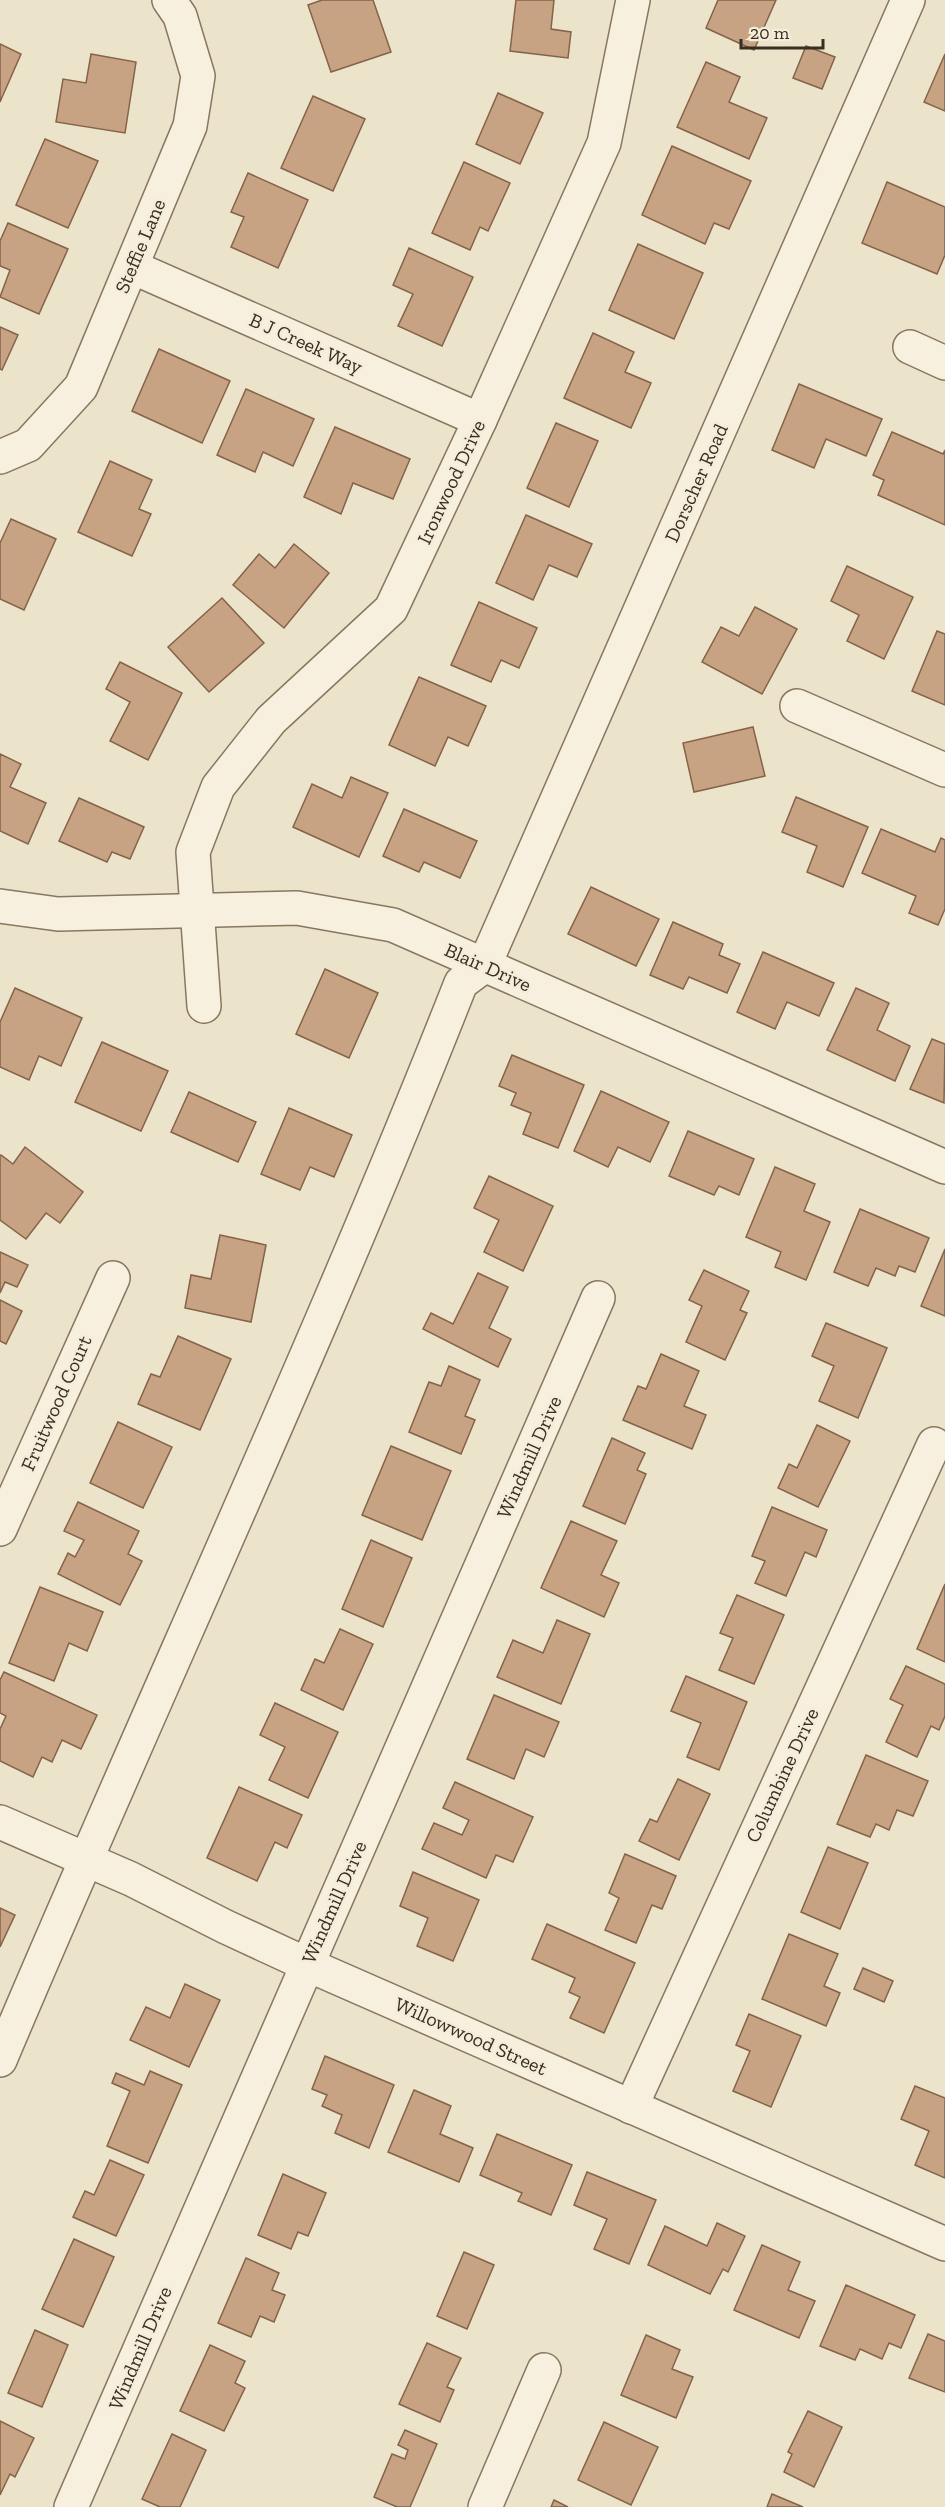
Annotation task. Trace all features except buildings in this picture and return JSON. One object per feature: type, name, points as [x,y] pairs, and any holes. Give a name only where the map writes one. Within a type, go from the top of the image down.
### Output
[{"type":"street","name":"Steffie Lane","points":[[0,456],[28,445],[81,387],[190,126],[198,76],[180,16],[169,0]]},
{"type":"street","name":"Ironwood Drive","points":[[204,1006],[193,852],[218,787],[271,720],[391,609],[480,420],[604,143],[633,0]]},
{"type":"street","name":"Dorscher Road","points":[[484,966],[908,0]]},
{"type":"street","name":"B J Creek Way","points":[[132,267],[480,420]]},
{"type":"street","points":[[910,347],[945,363]]},
{"type":"street","points":[[797,706],[945,770]]},
{"type":"street","name":"Blair Drive","points":[[0,906],[58,914],[297,908],[393,925],[945,1167]]},
{"type":"street","points":[[0,2060],[85,1859],[375,1194],[461,983],[484,966]]},
{"type":"street","name":"Fruitwood Court","points":[[0,1529],[112,1278]]},
{"type":"street","name":"Windmill Drive","points":[[71,2507],[598,1298]]},
{"type":"street","name":"Columbine Drive","points":[[631,2107],[933,1444]]},
{"type":"street","name":"Willowwood Street","points":[[0,1822],[85,1859],[306,1964],[945,2244]]},
{"type":"street","points":[[485,2507],[544,2370]]}]
